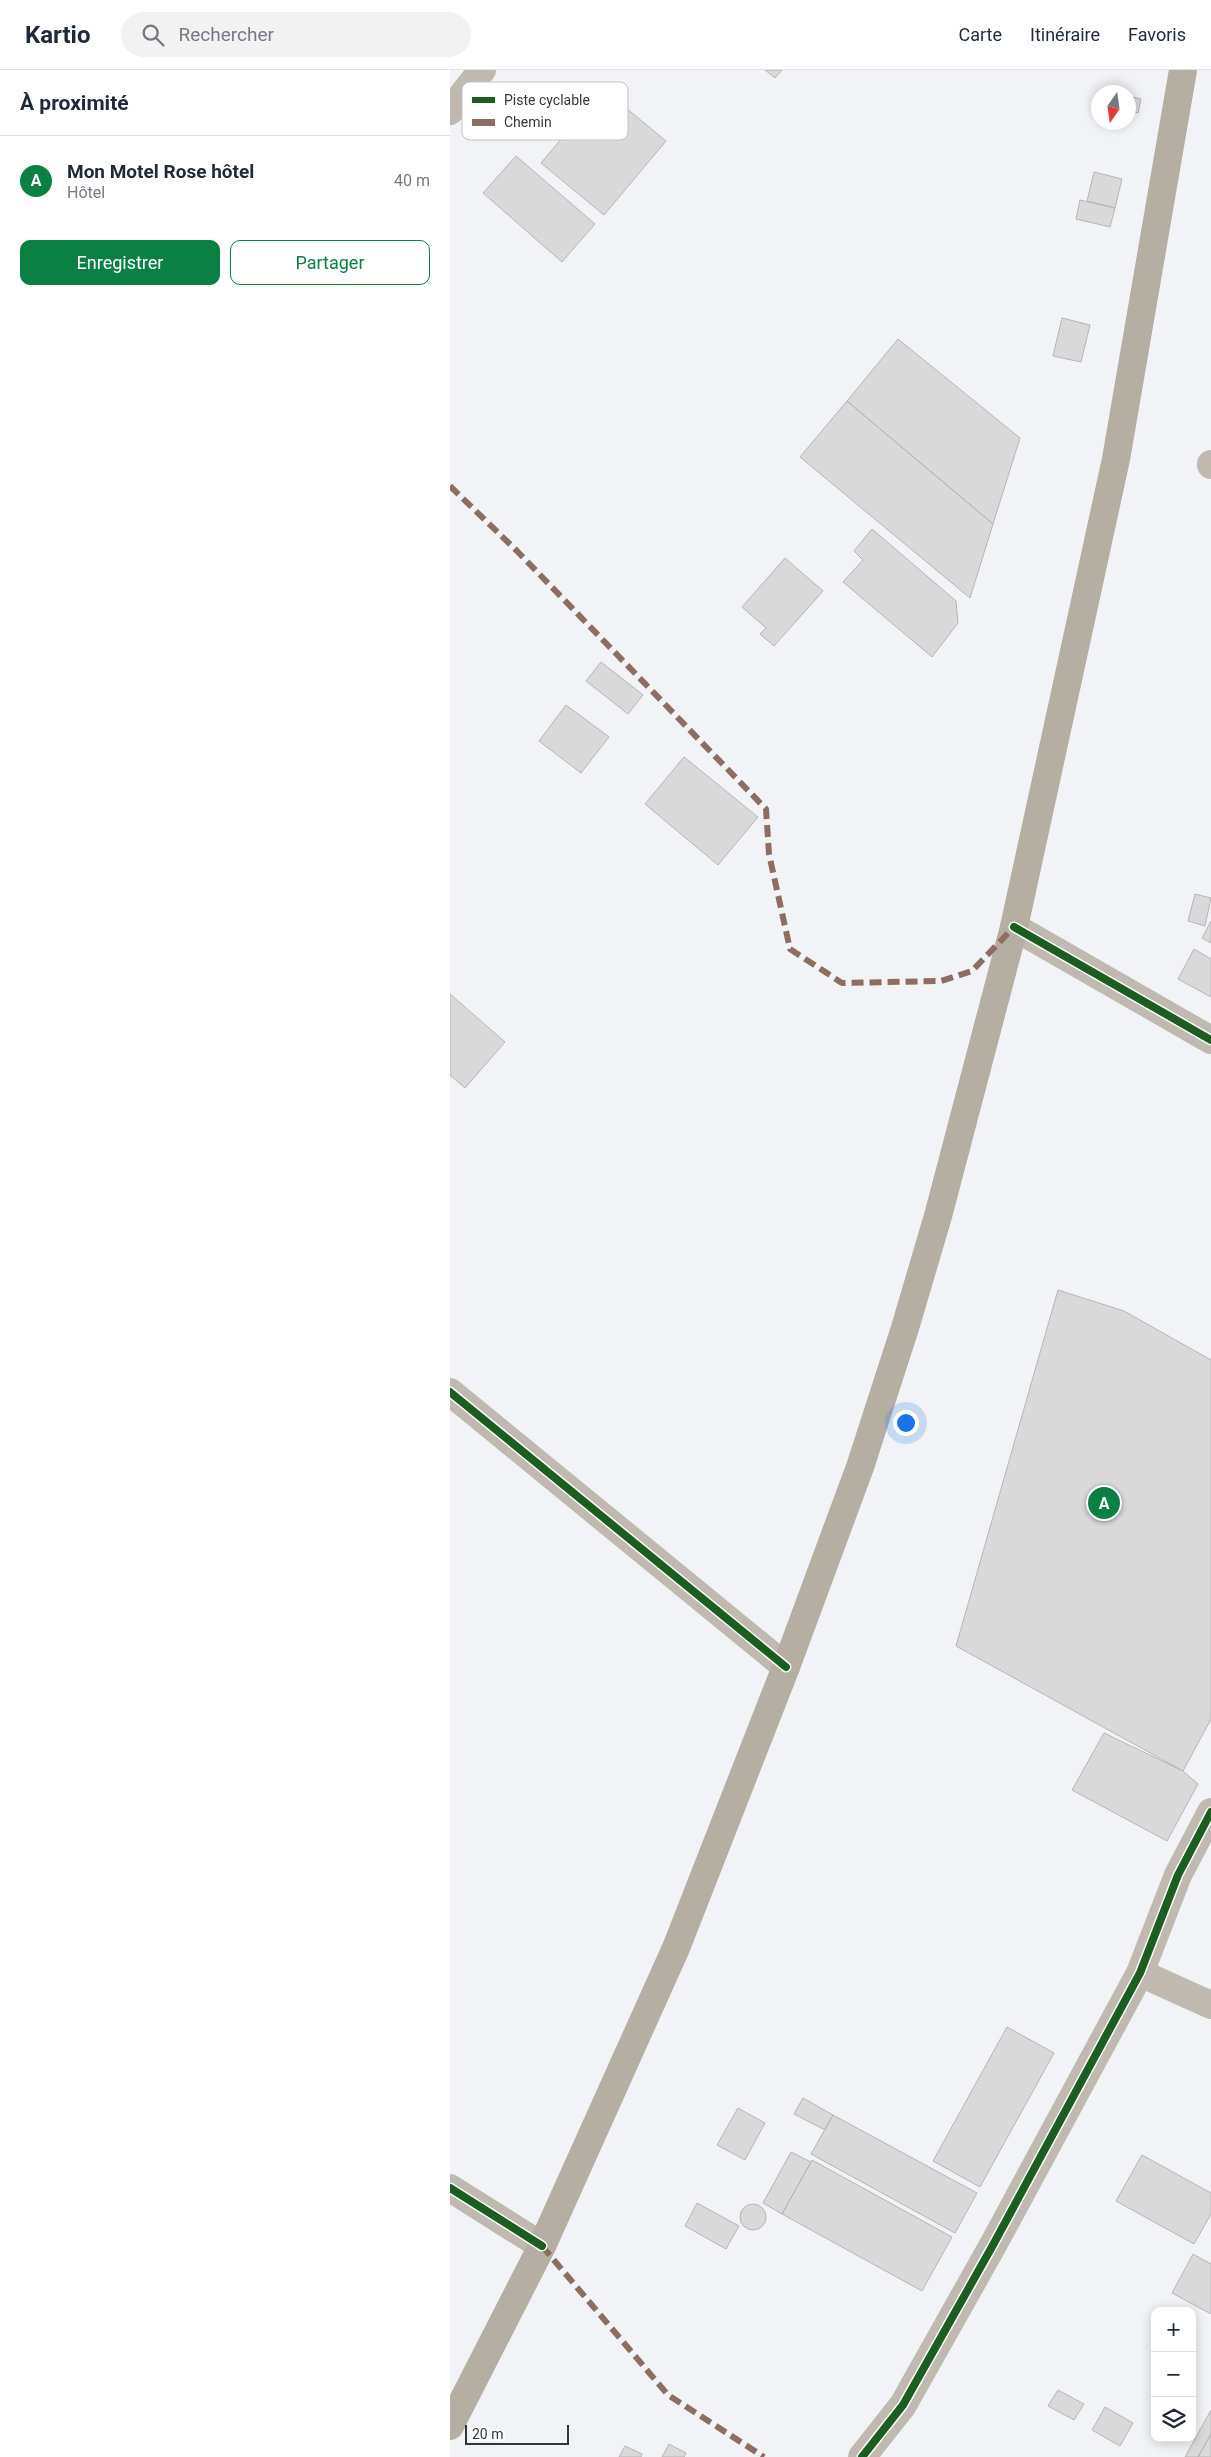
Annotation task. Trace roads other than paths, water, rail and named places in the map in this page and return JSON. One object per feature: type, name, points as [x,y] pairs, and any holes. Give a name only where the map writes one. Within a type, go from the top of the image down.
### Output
[{"type":"main road","points":[[450,2426],[542,2246],[676,1948],[786,1667],[860,1467],[905,1328],[938,1216],[1014,927],[1116,459],[1183,70]]},
{"type":"street","points":[[473,82],[482,70]]},
{"type":"street","points":[[450,112],[462,96]]},
{"type":"street","points":[[1014,927],[1211,1040]]},
{"type":"street","points":[[450,1392],[786,1667]]},
{"type":"street","points":[[862,2457],[903,2405],[993,2245],[1140,1973],[1178,1875],[1211,1812]]},
{"type":"street","points":[[1140,1973],[1211,2005]]},
{"type":"street","points":[[450,2188],[542,2246]]},
{"type":"place","name":"Mon Motel Rose hôtel","points":[[1104,1503]]}]
